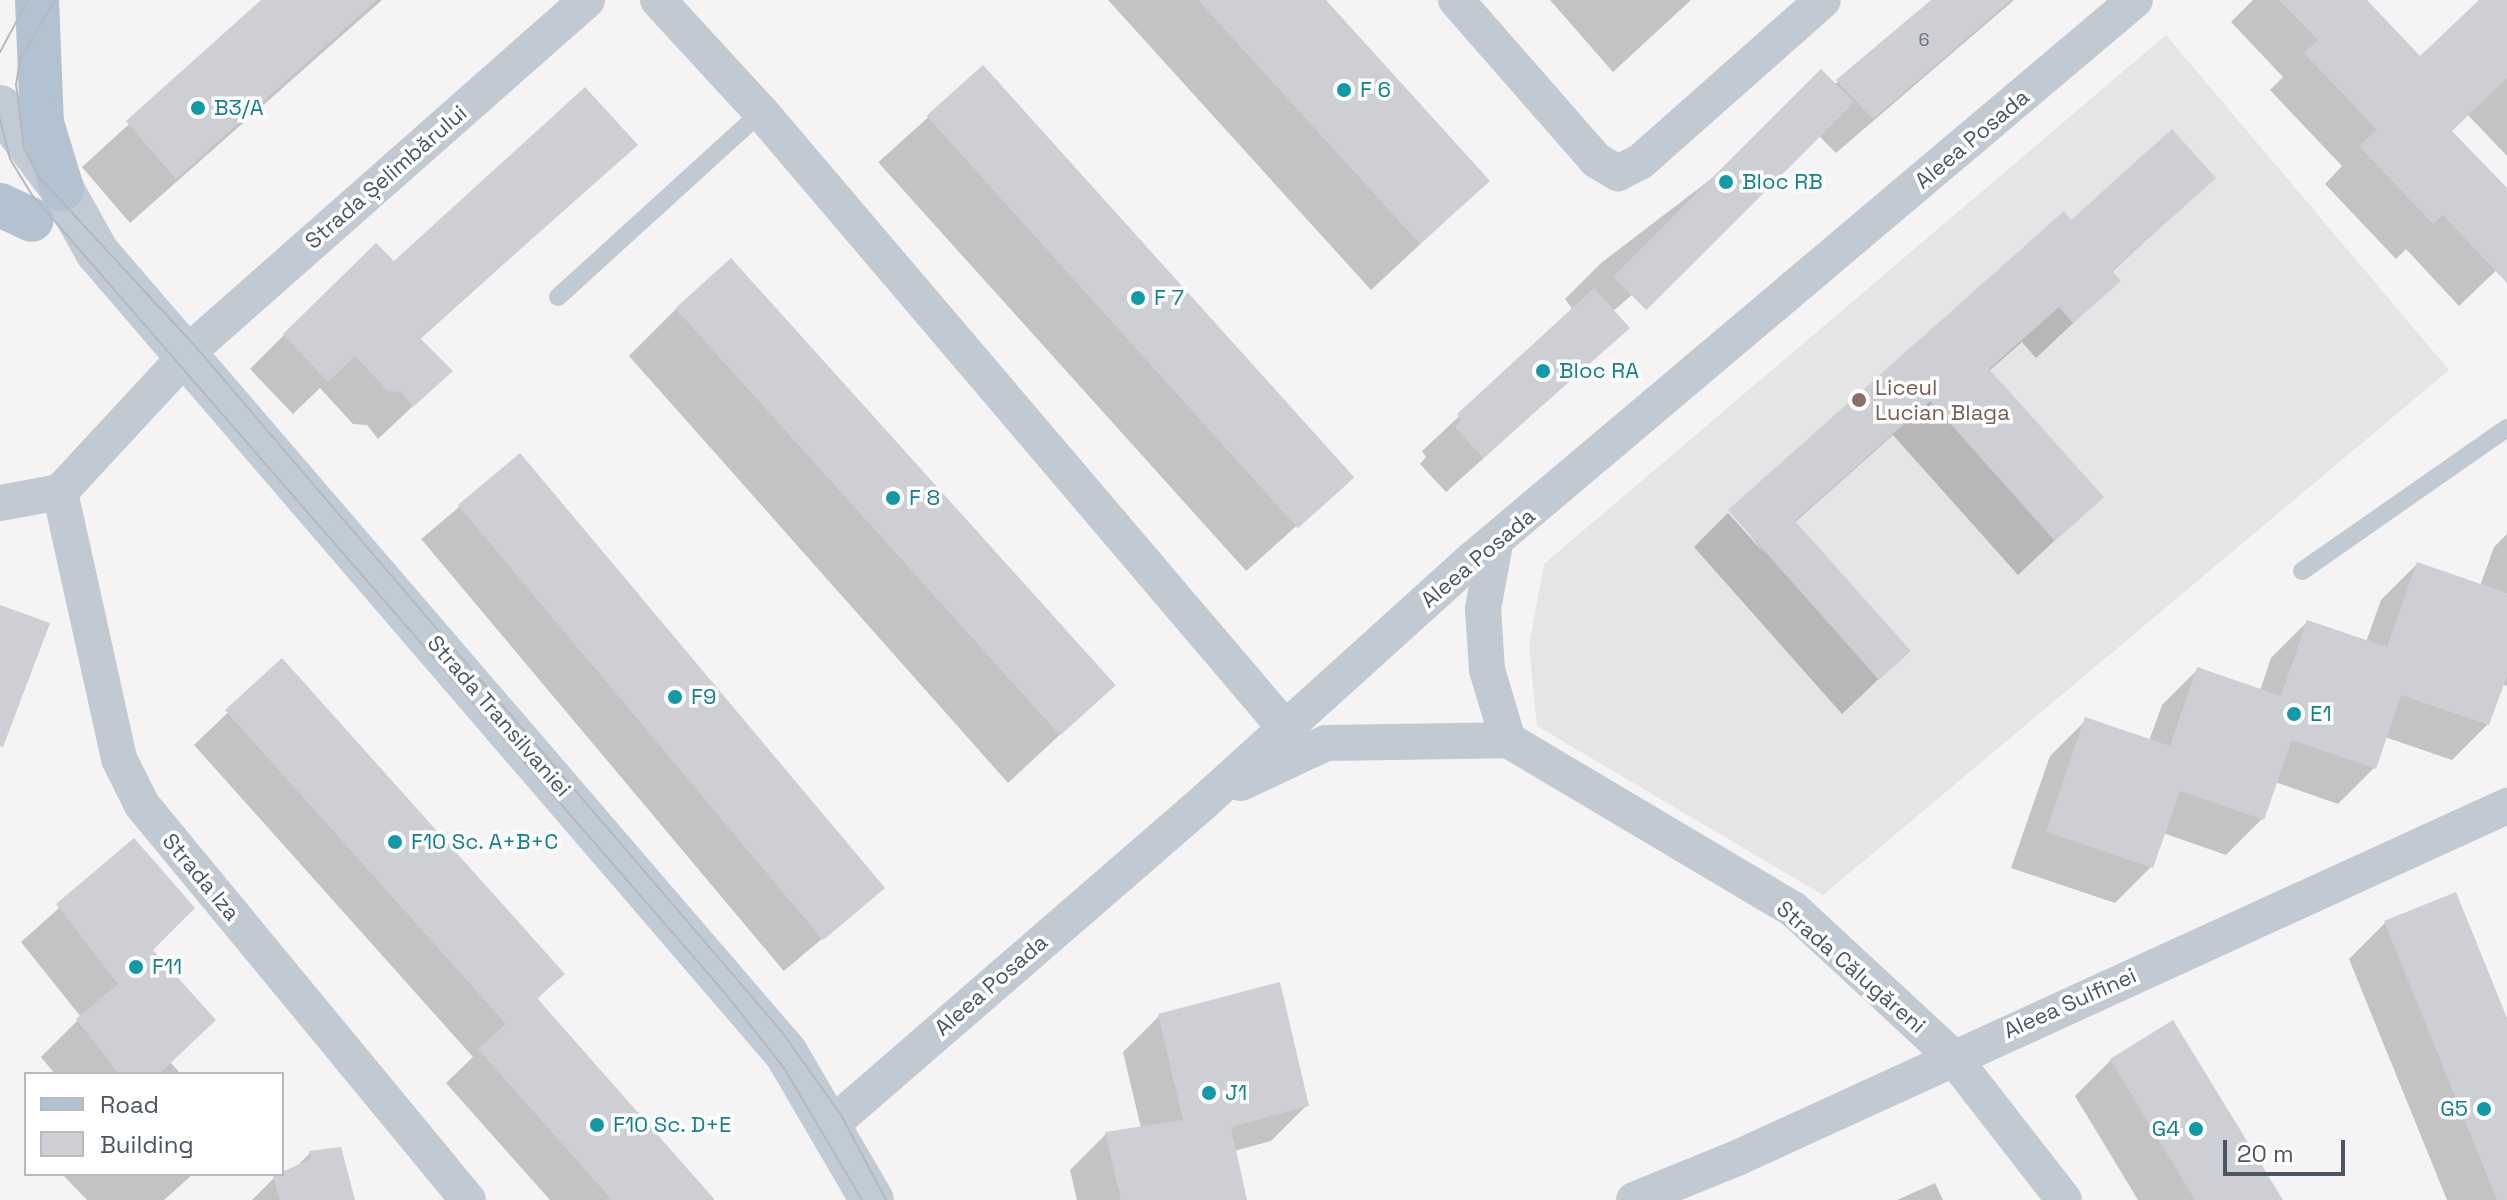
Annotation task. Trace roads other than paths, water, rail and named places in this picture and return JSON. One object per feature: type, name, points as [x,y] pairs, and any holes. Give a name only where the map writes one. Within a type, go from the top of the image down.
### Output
[{"type":"main road","points":[[24,202],[42,123],[37,0]]},
{"type":"main road","name":"Strada Transilvaniei","points":[[0,107],[24,202],[97,252],[731,984],[786,1053],[872,1200]]},
{"type":"street","name":"Strada Șelimbărului","points":[[186,354],[587,0]]},
{"type":"street","points":[[658,0],[761,112],[1285,728]]},
{"type":"street","points":[[1456,0],[1596,160],[1618,173],[1640,162],[1823,0]]},
{"type":"street","name":"Aleea Posada","points":[[830,1126],[1495,544],[2135,0]]},
{"type":"street","points":[[0,503],[60,492],[186,354]]},
{"type":"street","name":"Strada Iza","points":[[60,492],[119,759],[142,805],[468,1200]]},
{"type":"street","points":[[1207,799],[1326,743],[1508,740],[1487,670],[1486,572],[1495,544]]},
{"type":"street","name":"Strada Călugăreni","points":[[1508,740],[1793,909],[1952,1056],[2064,1200]]},
{"type":"street","name":"Aleea Sulfinei","points":[[1634,1200],[1737,1158],[1952,1056],[2507,806]]},
{"type":"lane","points":[[558,297],[761,112]]},
{"type":"lane","points":[[2302,571],[2507,428]]},
{"type":"tram line","points":[[0,52],[28,0]]},
{"type":"tram line","points":[[55,0],[20,60],[16,84],[24,148],[40,178],[195,346],[782,1032],[841,1115],[886,1200]]},
{"type":"tram line","points":[[0,119],[10,159],[32,195],[724,992],[784,1068],[862,1200]]},
{"type":"place","name":"F 6","points":[[1344,90]]},
{"type":"place","name":"B3/A","points":[[198,108]]},
{"type":"place","name":"Bloc RB","points":[[1726,182]]},
{"type":"place","name":"F 7","points":[[1138,298]]},
{"type":"place","name":"Bloc RA","points":[[1543,371]]},
{"type":"place","name":"Liceul Lucian Blaga","points":[[1859,400]]},
{"type":"place","name":"F 8","points":[[893,498]]},
{"type":"place","name":"F9","points":[[675,697]]},
{"type":"place","name":"E1","points":[[2294,714]]},
{"type":"place","name":"F10 Sc. A+B+C","points":[[395,842]]},
{"type":"place","name":"F11","points":[[136,967]]},
{"type":"place","name":"J1","points":[[1209,1093]]},
{"type":"place","name":"G5","points":[[2484,1109]]},
{"type":"place","name":"F10 Sc. D+E","points":[[597,1125]]},
{"type":"place","name":"G4","points":[[2196,1129]]}]
